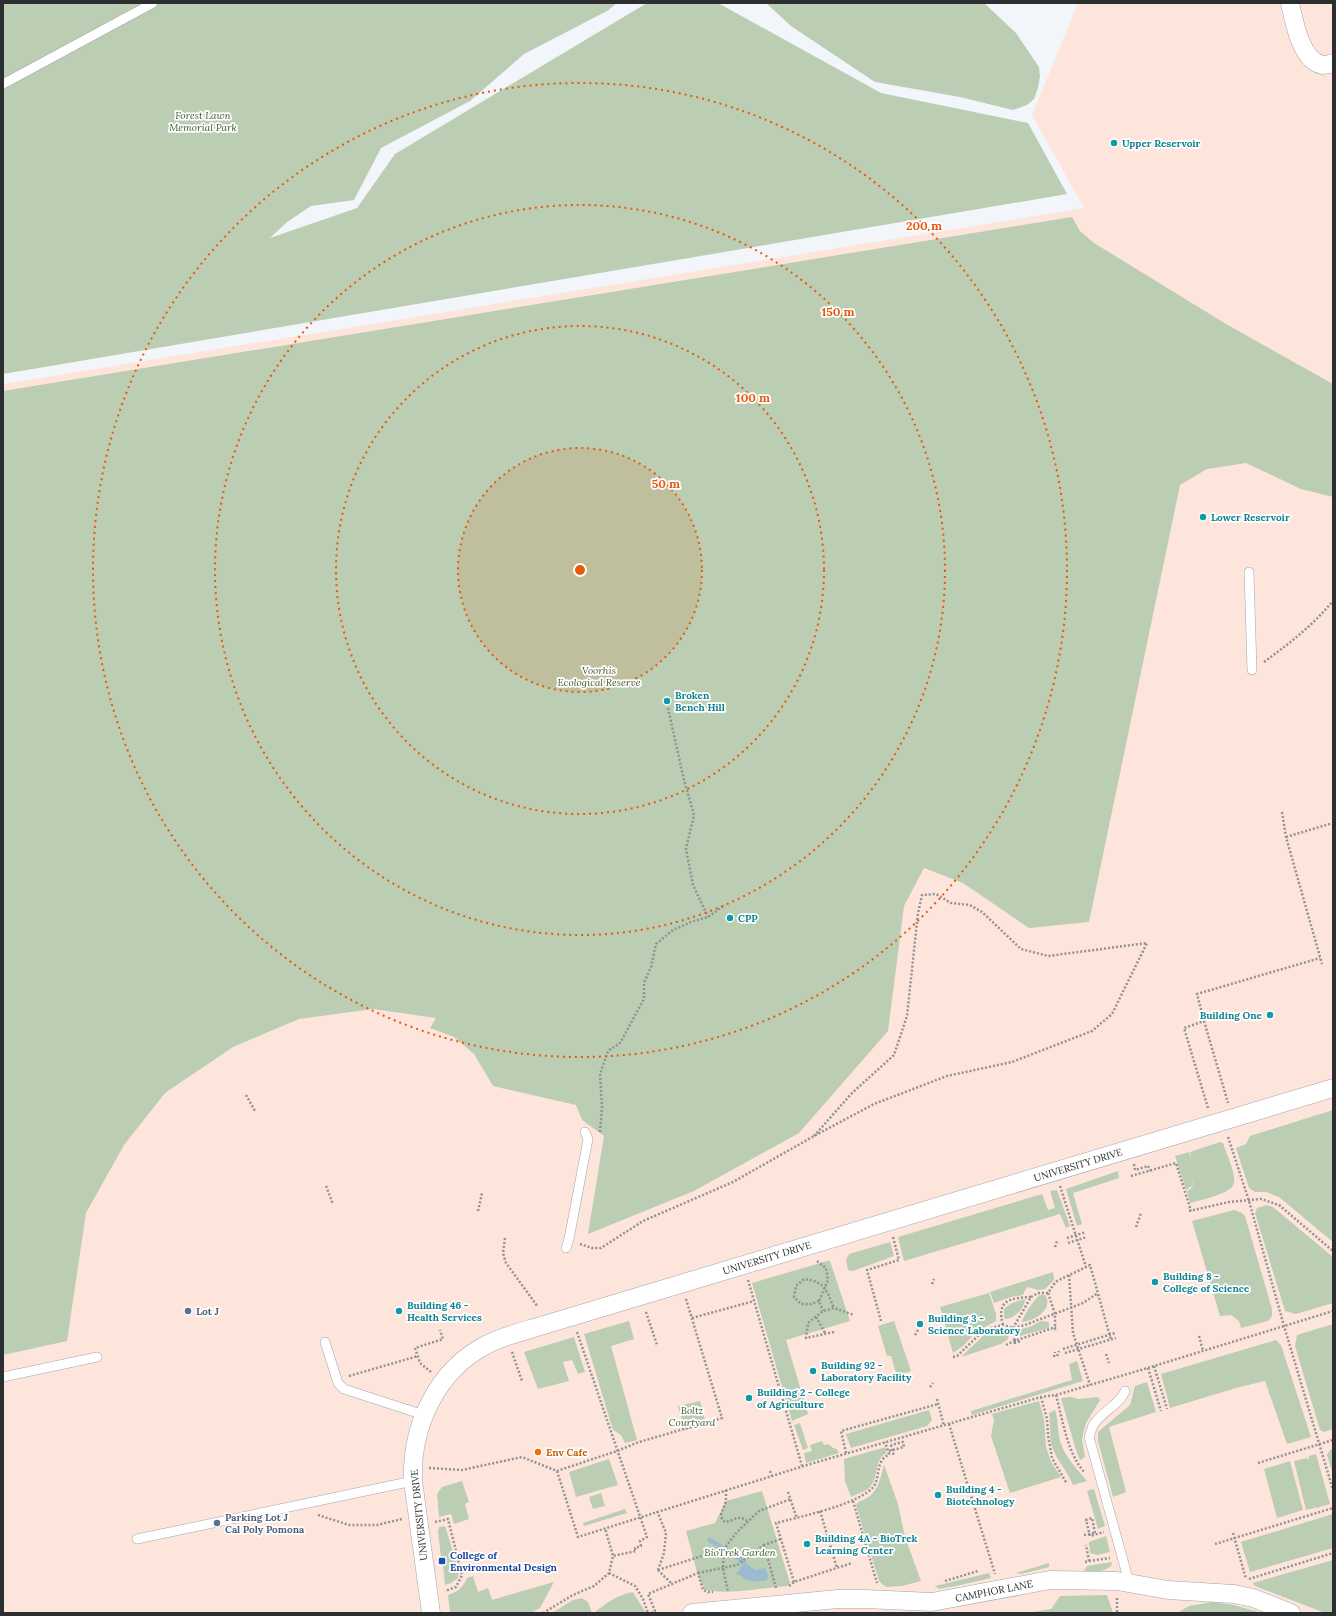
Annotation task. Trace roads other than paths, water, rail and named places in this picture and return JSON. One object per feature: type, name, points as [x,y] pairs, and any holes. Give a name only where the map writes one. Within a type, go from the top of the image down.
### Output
[{"type":"street","points":[[1290,3],[1300,43],[1312,60],[1323,65],[1333,63]]},
{"type":"street","name":"UNIVERSITY DRIVE","points":[[431,1613],[413,1482],[415,1447],[424,1415],[430,1400],[438,1388],[462,1362],[485,1346],[508,1336],[1333,1088]]},
{"type":"street","name":"CAMPHOR LANE","points":[[692,1613],[838,1599],[932,1602],[1050,1580],[1069,1580],[1123,1587],[1234,1594],[1253,1598],[1292,1613]]},
{"type":"lane","points":[[3,84],[153,3]]},
{"type":"lane","points":[[1249,572],[1252,670]]},
{"type":"lane","points":[[567,1244],[586,1136]]},
{"type":"lane","points":[[325,1342],[338,1383],[344,1389],[424,1415]]},
{"type":"lane","points":[[3,1377],[97,1357]]},
{"type":"lane","points":[[1123,1587],[1122,1554],[1089,1437],[1093,1425],[1120,1399],[1125,1390]]},
{"type":"lane","points":[[136,1539],[413,1482]]},
{"type":"water","points":[[744,1563],[755,1570],[765,1568],[768,1575],[767,1580],[750,1581],[736,1574]]},
{"type":"waterway","points":[[710,1540],[744,1563]]},
{"type":"place","name":"Upper Reservoir","points":[[1114,143]]},
{"type":"place","name":"Lower Reservoir","points":[[1203,517]]},
{"type":"place","name":"Broken Bench Hill","points":[[667,701]]},
{"type":"place","name":"CPP","points":[[730,918]]},
{"type":"place","name":"Building One","points":[[1270,1015]]},
{"type":"place","name":"Building 8 - College of Science","points":[[1155,1282]]},
{"type":"place","name":"Lot J","points":[[188,1311]]},
{"type":"place","name":"Building 46 - Health Services","points":[[399,1311]]},
{"type":"place","name":"Building 3 - Science Laboratory","points":[[920,1324]]},
{"type":"place","name":"Building 92 - Laboratory Facility","points":[[813,1371]]},
{"type":"place","name":"Building 2 - College of Agriculture","points":[[749,1398]]},
{"type":"place","name":"Env Cafe","points":[[538,1452]]},
{"type":"place","name":"Building 4 - Biotechnology","points":[[938,1495]]},
{"type":"place","name":"Parking Lot J Cal Poly Pomona","points":[[217,1523]]},
{"type":"place","name":"Building 4A - BioTrek Learning Center","points":[[807,1544]]},
{"type":"place","name":"College of Environmental Design","points":[[442,1561]]},
{"type":"park label","name":"Forest Lawn Memorial Park","points":[[203,120]]},
{"type":"park label","name":"Voorhis Ecological Reserve","points":[[599,676]]},
{"type":"park label","name":"Boltz Courtyard","points":[[692,1416]]},
{"type":"park label","name":"BioTrek Garden","points":[[740,1552]]}]
